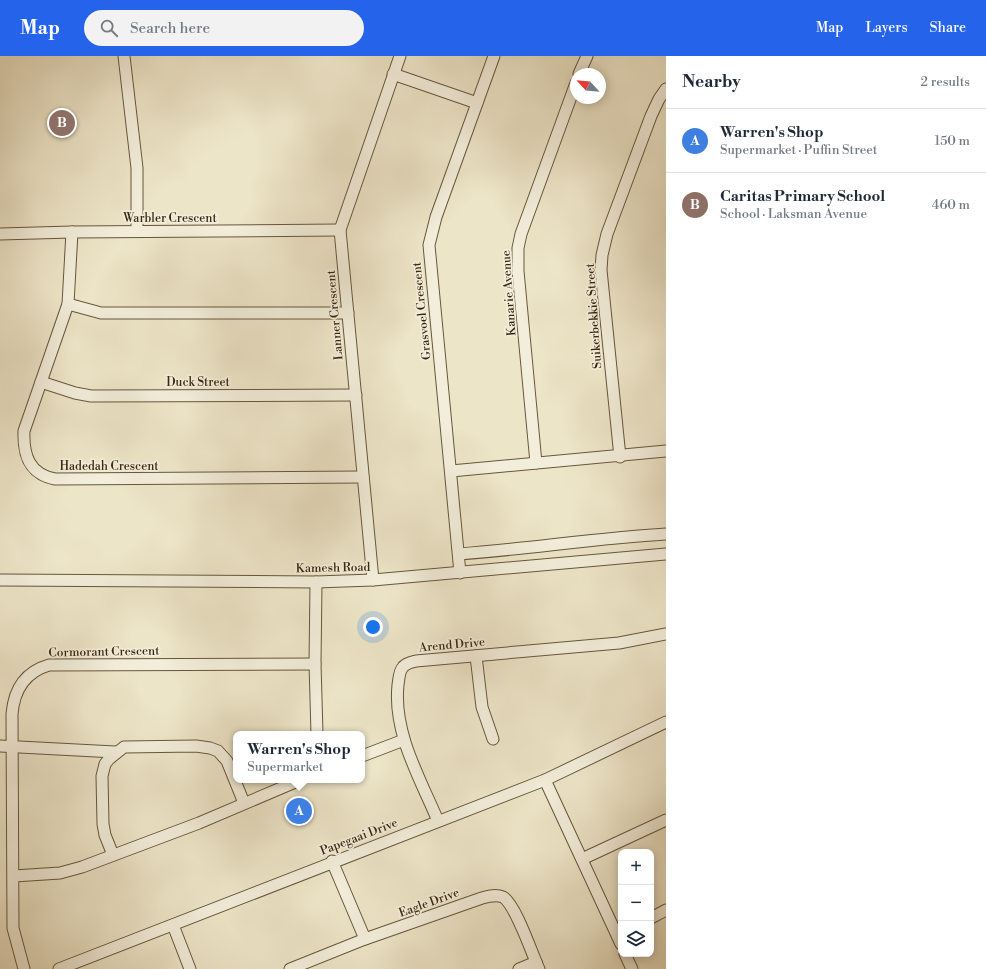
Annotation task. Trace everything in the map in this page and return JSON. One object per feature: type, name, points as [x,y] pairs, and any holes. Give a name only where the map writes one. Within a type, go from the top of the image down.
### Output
[{"type":"street","points":[[124,56],[137,168],[137,231]]},
{"type":"street","name":"Lanner Crescent","points":[[373,580],[340,230],[400,56]]},
{"type":"street","name":"Grasvoel Crescent","points":[[460,573],[429,246],[436,217],[494,56]]},
{"type":"street","points":[[582,68],[587,56]]},
{"type":"street","points":[[394,74],[477,103]]},
{"type":"street","name":"Suikerbekkie Street","points":[[620,457],[602,289],[602,254],[607,234],[650,116],[658,99],[666,89]]},
{"type":"street","name":"Kanarie Avenue","points":[[536,463],[518,271],[518,248],[521,234],[570,99]]},
{"type":"street","name":"Warbler Crescent","points":[[0,234],[137,231],[340,230]]},
{"type":"street","name":"Hadedah Crescent","points":[[72,232],[68,304],[26,424],[24,438],[25,450],[32,467],[39,474],[47,478],[55,479],[363,477]]},
{"type":"street","points":[[68,304],[101,313],[348,313]]},
{"type":"street","name":"Duck Street","points":[[41,382],[75,393],[91,396],[356,395]]},
{"type":"street","points":[[451,471],[620,457],[666,451]]},
{"type":"street","points":[[459,554],[530,548],[611,537],[666,534]]},
{"type":"street","name":"Kamesh Road","points":[[0,580],[316,582],[373,580],[666,554]]},
{"type":"street","points":[[316,582],[315,664],[317,731]]},
{"type":"street","name":"Arend Drive","points":[[438,821],[404,740],[397,706],[398,682],[403,667],[409,662],[416,660],[476,656],[619,642],[666,634]]},
{"type":"street","points":[[476,656],[482,707],[493,739]]},
{"type":"street","name":"Cormorant Crescent","points":[[24,969],[13,928],[13,702],[16,692],[21,685],[40,668],[49,665],[315,664]]},
{"type":"street","name":"Papegaai Drive","points":[[59,969],[82,965],[173,925],[332,861],[545,780],[666,722]]},
{"type":"street","points":[[365,755],[404,740]]},
{"type":"street","points":[[0,746],[115,752]]},
{"type":"street","points":[[113,855],[105,835],[103,824],[102,776],[105,764],[115,752],[124,747],[210,748],[223,755],[227,760],[233,775]]},
{"type":"street","points":[[545,780],[618,933]]},
{"type":"street","points":[[236,783],[244,803]]},
{"type":"street","points":[[14,876],[70,871],[199,823],[293,783]]},
{"type":"street","points":[[582,860],[666,820]]},
{"type":"street","points":[[332,861],[365,939]]},
{"type":"street","name":"Eagle Drive","points":[[290,969],[365,939],[482,898],[496,895],[504,898],[514,910],[537,966]]},
{"type":"street","points":[[654,916],[666,910]]},
{"type":"street","points":[[173,925],[190,969]]},
{"type":"street","points":[[626,957],[632,969]]},
{"type":"street","points":[[519,969],[537,966]]},
{"type":"place","name":"Caritas Primary School","points":[[62,123]]},
{"type":"place","name":"Warren's Shop","points":[[299,811]]}]
